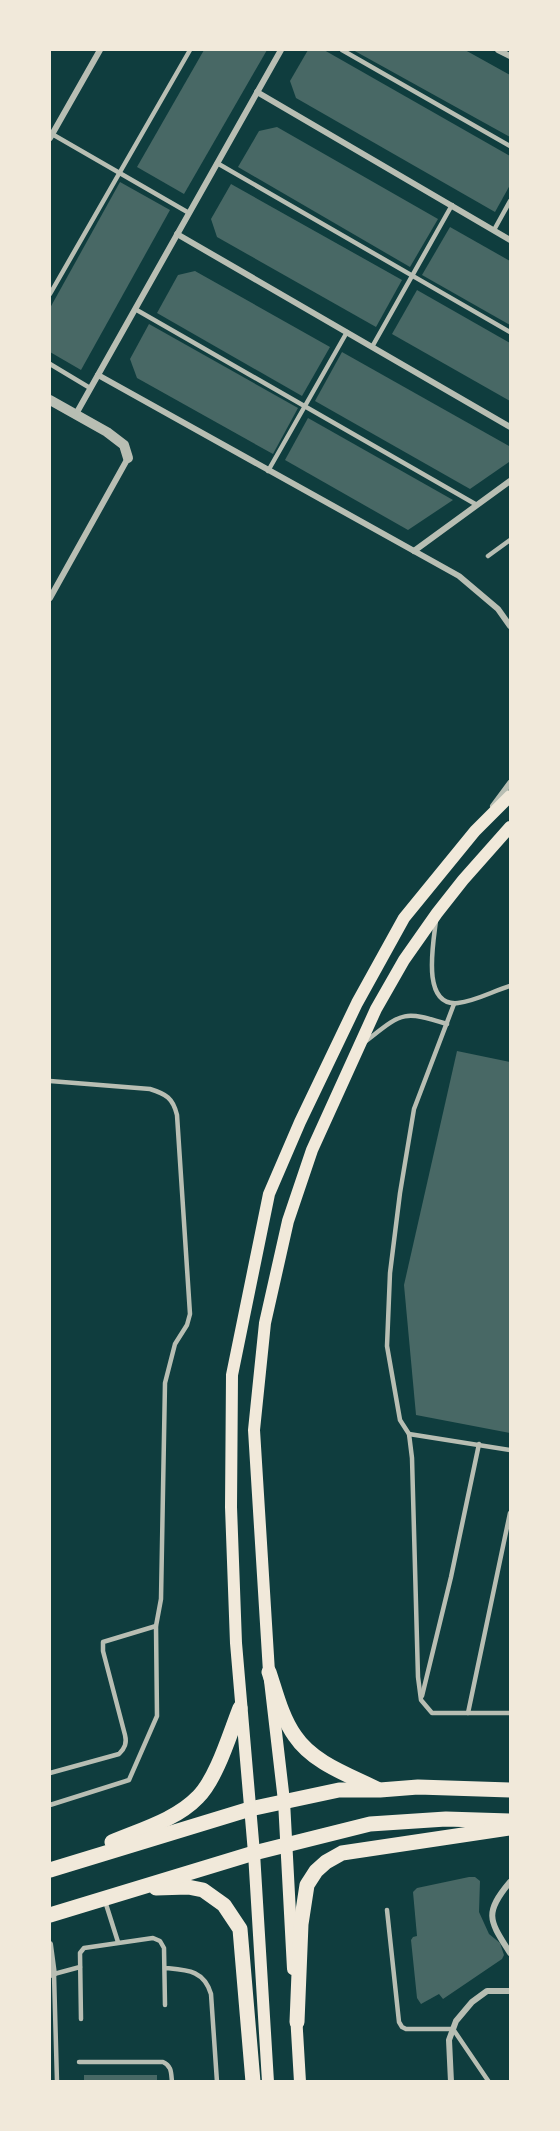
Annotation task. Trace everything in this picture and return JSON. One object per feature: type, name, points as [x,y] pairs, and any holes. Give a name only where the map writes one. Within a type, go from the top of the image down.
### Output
[{"type":"main road","points":[[268,2082],[254,1853],[236,1643],[231,1508],[232,1375],[269,1194],[300,1122],[357,1003],[404,918],[475,831],[510,796]]},
{"type":"main road","points":[[300,2082],[284,1801],[269,1672],[255,1430],[265,1323],[288,1221],[312,1150],[376,1009],[404,960],[437,913],[510,827]]},
{"type":"main road","points":[[269,1672],[285,1716],[295,1736],[309,1752],[334,1768],[380,1790]]},
{"type":"main road","points":[[50,1869],[175,1814],[199,1796],[215,1770],[240,1708]]},
{"type":"main road","points":[[50,1869],[250,1809],[339,1790],[418,1787],[510,1790]]},
{"type":"main road","points":[[50,1915],[254,1853],[370,1824],[446,1819],[510,1821]]},
{"type":"main road","points":[[297,2022],[301,1924],[307,1885],[321,1866],[342,1854],[510,1828]]},
{"type":"main road","points":[[134,1889],[188,1887],[203,1890],[224,1905],[240,1929],[253,2082]]},
{"type":"street","points":[[51,136],[100,50]]},
{"type":"street","points":[[76,414],[281,50]]},
{"type":"street","points":[[498,50],[510,56]]},
{"type":"street","points":[[257,92],[510,240]]},
{"type":"street","points":[[177,234],[510,427]]},
{"type":"street","points":[[98,375],[459,576],[482,593],[498,609],[510,626]]},
{"type":"street","points":[[50,400],[107,432],[123,445],[128,458],[50,598]]},
{"type":"street","points":[[414,551],[510,481]]},
{"type":"street","points":[[475,831],[510,783]]},
{"type":"street","points":[[510,1882],[498,1898],[492,1912],[493,1926],[510,1953]]},
{"type":"street","points":[[50,1944],[52,1975]]},
{"type":"street","points":[[451,2082],[449,2040],[456,2021],[472,2002],[487,1991],[510,1989]]},
{"type":"lane","points":[[50,294],[190,50]]},
{"type":"lane","points":[[342,50],[510,146]]},
{"type":"lane","points":[[51,136],[189,213]]},
{"type":"lane","points":[[217,163],[510,332]]},
{"type":"lane","points":[[494,230],[510,201]]},
{"type":"lane","points":[[372,347],[452,206]]},
{"type":"lane","points":[[135,309],[477,505]]},
{"type":"lane","points":[[268,471],[347,332]]},
{"type":"lane","points":[[50,364],[90,388]]},
{"type":"lane","points":[[488,555],[510,540]]},
{"type":"lane","points":[[437,913],[431,967],[436,991],[444,1000],[454,1004],[510,986]]},
{"type":"lane","points":[[454,1004],[414,1109],[390,1273],[387,1346],[400,1420],[409,1434],[412,1458],[418,1677],[421,1700],[432,1713],[510,1713]]},
{"type":"lane","points":[[358,1047],[404,1015],[418,1015],[447,1024]]},
{"type":"lane","points":[[50,1081],[150,1089],[165,1094],[174,1102],[177,1114],[190,1314],[187,1325],[176,1344],[165,1383],[161,1599],[156,1626],[157,1716],[131,1777],[126,1782],[50,1805]]},
{"type":"lane","points":[[409,1434],[510,1450]]},
{"type":"lane","points":[[421,1700],[451,1577],[479,1444]]},
{"type":"lane","points":[[468,1713],[510,1513]]},
{"type":"lane","points":[[50,1773],[119,1754],[124,1750],[126,1735],[103,1651],[103,1642],[156,1626]]},
{"type":"lane","points":[[105,1898],[118,1942]]},
{"type":"lane","points":[[387,1910],[399,2022],[406,2029],[453,2029],[489,2082]]},
{"type":"lane","points":[[81,2019],[80,1953],[84,1948],[118,1942],[153,1938],[160,1941],[164,1948],[165,2005]]},
{"type":"lane","points":[[57,2082],[52,1975],[81,1967]]},
{"type":"lane","points":[[165,1968],[198,1974],[208,1982],[211,1994],[217,2082]]},
{"type":"lane","points":[[80,2062],[163,2062],[168,2064],[171,2070],[172,2082]]},
{"type":"building","points":[[204,50],[267,50],[184,194],[137,167]]},
{"type":"building","points":[[308,50],[324,50],[510,156],[510,185],[495,212],[296,98],[290,81]]},
{"type":"building","points":[[353,50],[465,50],[510,75],[510,137]]},
{"type":"building","points":[[277,127],[438,219],[410,267],[238,167],[259,131]]},
{"type":"building","points":[[120,182],[170,210],[81,370],[50,352],[50,308]]},
{"type":"building","points":[[231,184],[402,280],[376,327],[217,237],[211,219]]},
{"type":"building","points":[[450,227],[510,261],[510,325],[422,275]]},
{"type":"building","points":[[195,271],[330,347],[302,396],[157,313],[178,275]]},
{"type":"building","points":[[417,290],[510,343],[510,401],[392,334]]},
{"type":"building","points":[[149,324],[298,408],[273,454],[137,378],[130,359]]},
{"type":"building","points":[[342,352],[509,446],[509,462],[470,489],[315,401]]},
{"type":"building","points":[[308,418],[453,500],[408,530],[285,460]]},
{"type":"building","points":[[457,1051],[510,1062],[510,1433],[416,1415],[404,1285]]},
{"type":"building","points":[[475,1877],[480,1881],[479,1912],[489,1934],[500,1943],[504,1955],[502,1959],[443,1999],[439,1994],[421,2004],[417,1998],[411,1940],[417,1936],[413,1892],[417,1888]]},
{"type":"building","points":[[84,2075],[157,2075],[157,2082],[84,2082]]}]
